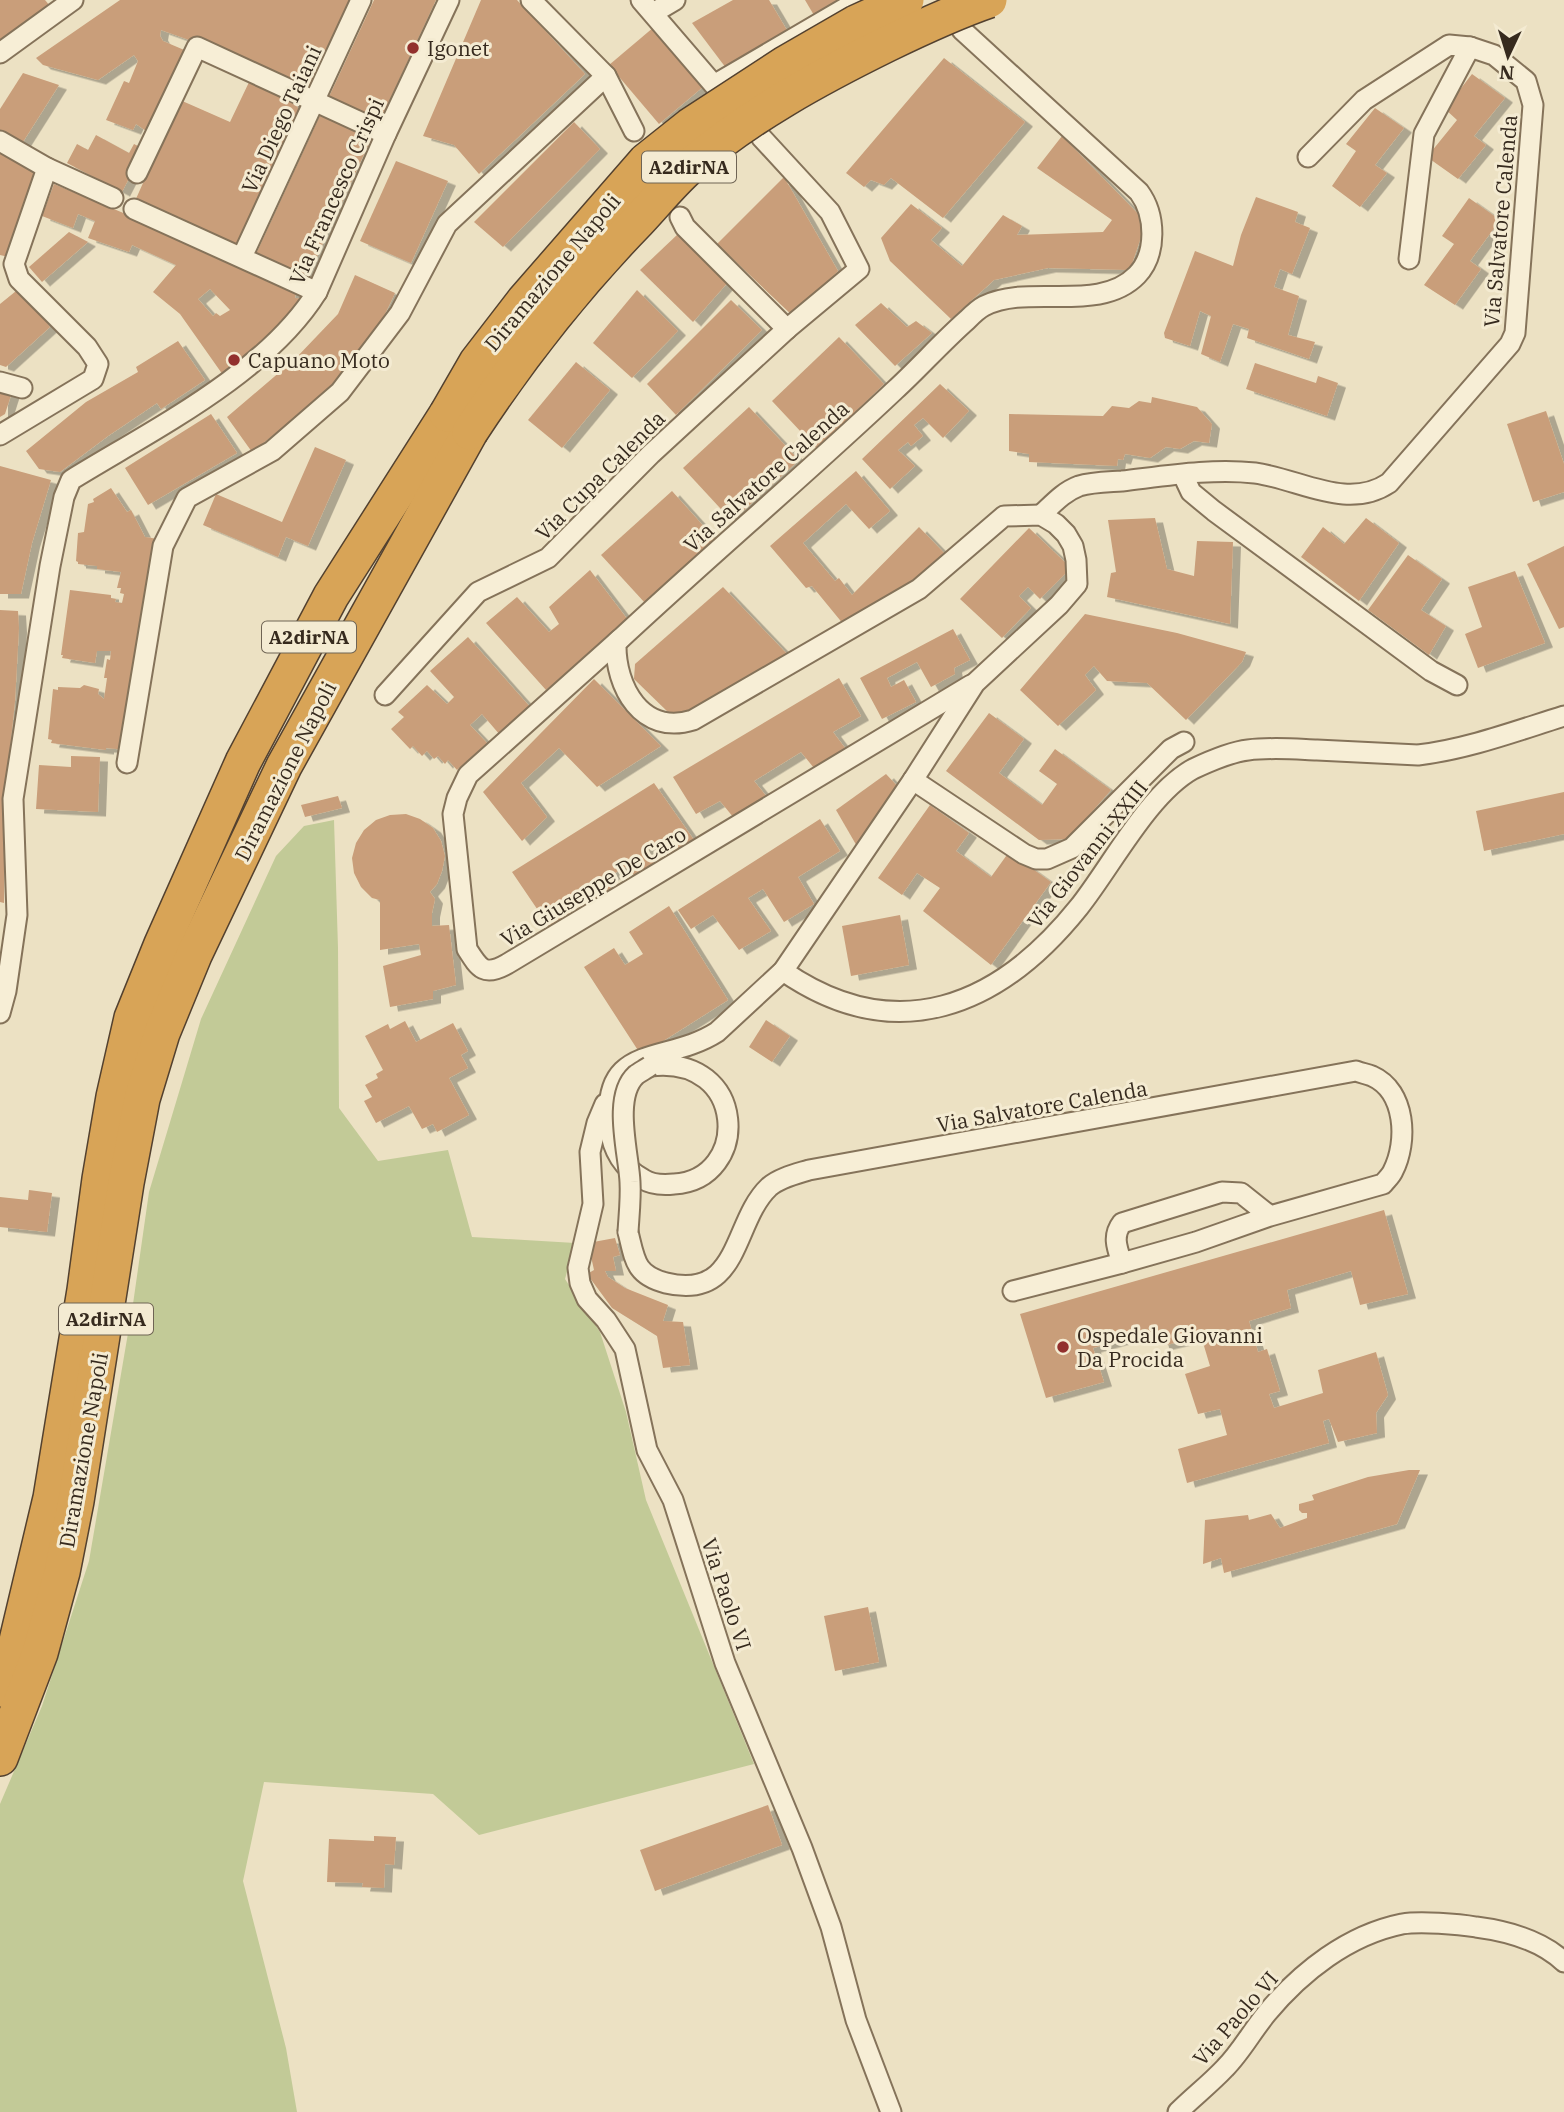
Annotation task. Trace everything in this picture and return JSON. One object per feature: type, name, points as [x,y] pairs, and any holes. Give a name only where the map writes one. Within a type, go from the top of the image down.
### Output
[{"type":"highway","name":"Diramazione Napoli","points":[[0,1758],[40,1653],[62,1572],[76,1502],[126,1183],[142,1099],[162,1033],[194,955],[284,766],[458,423],[477,362],[524,301],[646,161],[690,126],[775,69],[856,23],[906,0]]},
{"type":"highway","name":"Diramazione Napoli","points":[[0,1689],[16,1645],[51,1498],[100,1179],[114,1097],[132,1018],[243,762],[331,596],[458,423],[512,367],[584,277],[689,168],[790,96],[845,65],[917,30],[989,0]]},
{"type":"street","name":"Via Diego Taiani","points":[[242,257],[361,0]]},
{"type":"street","name":"Via Francesco Crispi","points":[[0,1013],[17,915],[13,799],[50,566],[64,497],[71,480],[199,401],[246,368],[305,312],[317,292],[386,134],[449,0]]},
{"type":"street","points":[[531,0],[606,76],[634,131]]},
{"type":"street","points":[[676,0],[647,7],[714,85],[859,0]]},
{"type":"street","points":[[0,53],[64,2]]},
{"type":"street","name":"Via Salvatore Calenda","points":[[962,30],[1139,192],[1148,204],[1152,219],[1147,260],[1137,275],[1123,286],[1091,296],[1010,299],[983,306],[896,389],[629,631],[616,643],[620,678],[629,698],[638,709],[651,717],[680,724],[706,713],[919,589],[1004,516],[1041,515],[1060,496],[1080,486],[1234,472],[1257,474],[1345,495],[1380,489],[1399,473],[1510,344],[1515,333],[1533,105],[1526,81],[1494,55],[1470,47]]},
{"type":"street","points":[[1308,157],[1364,100],[1449,45],[1470,47],[1424,134],[1409,259]]},
{"type":"street","points":[[137,173],[197,47],[386,134]]},
{"type":"street","points":[[127,763],[163,546],[187,498],[272,450],[340,393],[400,313],[447,223],[606,76]]},
{"type":"street","name":"Via Cupa Calenda","points":[[386,695],[478,592],[548,558],[651,454],[788,329],[859,269],[830,212],[761,137]]},
{"type":"street","points":[[0,141],[47,168],[113,198]]},
{"type":"street","points":[[0,435],[93,379],[98,364],[19,279],[14,264],[47,168]]},
{"type":"street","points":[[134,209],[317,292]]},
{"type":"street","points":[[680,217],[685,227],[788,329]]},
{"type":"street","points":[[3,375],[22,388]]},
{"type":"street","points":[[1183,475],[1191,492],[1222,517],[1432,671],[1457,685]]},
{"type":"street","points":[[610,1090],[619,1074],[637,1061],[650,1055],[693,1045],[717,1032],[783,971],[913,780],[975,682],[1059,605],[1077,584],[1073,546],[1056,524],[1041,515]]},
{"type":"street","name":"Via Giuseppe De Caro","points":[[629,631],[468,775],[457,798],[453,814],[467,949],[477,965],[488,971],[497,970],[975,682]]},
{"type":"street","name":"Via Giovanni XXIII","points":[[783,971],[808,988],[870,1009],[911,1012],[960,1001],[1012,974],[1046,944],[1079,907],[1126,840],[1168,788],[1192,770],[1221,757],[1258,749],[1418,755],[1442,752],[1564,716]]},
{"type":"street","points":[[913,780],[1024,855],[1047,859],[1072,848],[1171,748],[1184,742]]},
{"type":"street","name":"Via Salvatore Calenda","points":[[610,1090],[608,1114],[614,1146],[630,1171],[647,1182],[664,1185],[682,1184],[698,1178],[713,1166],[725,1148],[727,1109],[722,1095],[709,1079],[667,1064],[650,1066],[634,1076],[623,1111],[622,1135],[630,1181],[628,1232],[636,1264],[643,1274],[653,1280],[685,1287],[701,1283],[717,1274],[730,1259],[760,1198],[775,1183],[793,1175],[1356,1072],[1373,1076],[1386,1086],[1401,1112],[1403,1128],[1393,1171],[1383,1184],[1270,1216],[1196,1242],[1013,1291]]},
{"type":"street","name":"Via Paolo VI","points":[[610,1090],[597,1123],[590,1152],[593,1204],[578,1268],[580,1283],[587,1299],[606,1320],[625,1349],[647,1450],[673,1500],[725,1663],[802,1848],[831,1927],[856,2020],[891,2112]]},
{"type":"street","points":[[1122,1263],[1116,1247],[1116,1230],[1122,1223],[1133,1219],[1222,1192],[1241,1192],[1270,1216]]},
{"type":"street","name":"Via Paolo VI","points":[[1178,2112],[1226,2068],[1266,2014],[1289,1989],[1313,1968],[1362,1937],[1404,1924],[1464,1925],[1504,1931],[1535,1943],[1564,1962]]},
{"type":"green space","points":[[334,820],[339,1108],[378,1161],[448,1150],[472,1237],[575,1243],[565,1279],[600,1332],[626,1412],[646,1500],[754,1764],[479,1835],[433,1794],[264,1782],[243,1881],[286,2048],[297,2112],[0,2112],[0,1804],[42,1706],[89,1561],[133,1304],[149,1192],[201,1019],[276,856],[304,826]]},
{"type":"building","points":[[0,0],[45,0],[50,6],[0,46]]},
{"type":"building","points":[[120,0],[354,0],[310,92],[220,51],[161,30],[163,41],[189,52],[149,133],[136,124],[133,130],[106,120],[124,81],[129,83],[138,61],[134,55],[98,80],[43,65],[36,58]]},
{"type":"building","points":[[374,0],[436,0],[379,123],[327,101]]},
{"type":"building","points":[[481,0],[517,0],[585,74],[479,174],[454,145],[423,136]]},
{"type":"building","points":[[733,0],[769,0],[788,32],[726,68],[692,23]]},
{"type":"building","points":[[805,0],[845,0],[815,17]]},
{"type":"building","points":[[654,27],[704,86],[659,124],[609,65]]},
{"type":"building","points":[[944,58],[1025,122],[943,218],[891,178],[884,185],[871,180],[864,187],[846,173]]},
{"type":"building","points":[[23,73],[59,85],[21,145],[0,131],[0,109]]},
{"type":"building","points":[[1472,74],[1505,98],[1474,136],[1486,145],[1458,179],[1427,157],[1457,120],[1445,109]]},
{"type":"building","points":[[251,78],[295,98],[299,112],[238,248],[135,201],[180,100],[230,122]]},
{"type":"building","points":[[1375,108],[1404,128],[1375,165],[1387,173],[1360,207],[1332,186],[1356,151],[1346,144]]},
{"type":"building","points":[[322,111],[372,137],[307,278],[255,256]]},
{"type":"building","points":[[574,122],[600,149],[503,247],[474,222]]},
{"type":"building","points":[[96,135],[129,153],[134,144],[144,149],[122,192],[67,163],[77,144],[88,150]]},
{"type":"building","points":[[1062,136],[1146,222],[1130,270],[1048,268],[994,280],[951,319],[890,261],[881,238],[911,204],[942,228],[931,240],[962,266],[1003,215],[1022,226],[1017,235],[1103,232],[1112,220],[1037,168]]},
{"type":"building","points":[[0,153],[40,170],[13,258],[0,255]]},
{"type":"building","points":[[396,161],[448,181],[411,263],[360,241]]},
{"type":"building","points":[[784,177],[838,271],[795,318],[717,244]]},
{"type":"building","points":[[54,184],[188,240],[237,267],[296,291],[295,298],[304,299],[265,342],[223,375],[180,314],[153,292],[176,265],[132,245],[129,252],[88,238],[95,221],[78,214],[73,228],[42,216]],"holes":[[[210,289],[230,310],[220,316],[216,313],[213,316],[198,299]]]},
{"type":"building","points":[[1256,197],[1298,212],[1295,222],[1310,228],[1292,274],[1280,269],[1274,287],[1299,296],[1288,335],[1315,342],[1309,359],[1247,338],[1249,329],[1233,324],[1220,362],[1201,354],[1211,316],[1200,311],[1190,346],[1165,338],[1164,333],[1195,251],[1233,266],[1241,235]]},
{"type":"building","points":[[1469,198],[1500,220],[1470,261],[1481,269],[1455,305],[1424,285],[1454,244],[1442,236]]},
{"type":"building","points":[[69,232],[88,242],[42,282],[29,267]]},
{"type":"building","points":[[678,234],[729,281],[693,322],[640,270]]},
{"type":"building","points":[[355,275],[395,293],[376,333],[358,358],[326,393],[252,452],[227,417],[295,359],[338,314]]},
{"type":"building","points":[[21,287],[50,327],[6,367],[0,365],[0,304]]},
{"type":"building","points":[[637,290],[678,331],[632,378],[593,343]]},
{"type":"building","points":[[731,300],[762,330],[676,415],[647,384]]},
{"type":"building","points":[[881,303],[907,327],[916,321],[932,333],[895,366],[855,325]]},
{"type":"building","points":[[839,337],[884,384],[817,449],[772,401]]},
{"type":"building","points":[[178,341],[205,380],[161,409],[157,403],[60,472],[39,469],[26,451],[86,402],[138,372],[136,367]]},
{"type":"building","points":[[576,362],[610,390],[562,448],[528,420]]},
{"type":"building","points":[[1255,363],[1316,383],[1318,376],[1338,383],[1327,416],[1246,389]]},
{"type":"building","points":[[940,384],[969,411],[943,438],[923,418],[914,425],[923,436],[911,446],[908,442],[898,450],[915,466],[890,489],[862,459]]},
{"type":"building","points":[[0,389],[12,392],[5,414],[0,417]]},
{"type":"building","points":[[1152,397],[1197,407],[1212,424],[1209,443],[1194,441],[1180,449],[1166,447],[1150,458],[1125,454],[1123,460],[1118,459],[1117,466],[1029,462],[1029,454],[1009,451],[1009,414],[1103,416],[1112,406],[1129,408],[1139,401],[1151,403]]},
{"type":"building","points":[[749,407],[799,460],[732,521],[683,468]]},
{"type":"building","points":[[1546,411],[1564,464],[1564,492],[1533,502],[1507,424]]},
{"type":"building","points":[[211,414],[237,453],[148,505],[125,468]]},
{"type":"building","points":[[315,447],[346,460],[308,546],[286,537],[278,557],[203,525],[216,494],[282,522]]},
{"type":"building","points":[[0,466],[51,480],[32,543],[21,594],[0,594]]},
{"type":"building","points":[[856,471],[890,511],[869,529],[846,504],[803,543],[835,581],[839,578],[852,595],[919,527],[947,556],[885,603],[844,625],[812,586],[806,588],[770,546]]},
{"type":"building","points":[[111,488],[127,512],[131,510],[145,537],[158,539],[127,750],[51,743],[52,740],[48,739],[53,689],[80,688],[84,685],[99,689],[98,694],[104,699],[107,678],[104,678],[111,651],[97,651],[95,663],[62,658],[61,655],[70,590],[111,595],[111,598],[116,599],[115,602],[122,603],[124,594],[120,593],[121,588],[117,588],[121,572],[97,569],[97,566],[78,564],[76,561],[78,533],[84,532],[88,504]]},
{"type":"building","points":[[672,491],[716,540],[645,603],[601,555]]},
{"type":"building","points":[[1155,518],[1167,569],[1194,576],[1197,541],[1233,542],[1230,624],[1107,597],[1111,573],[1116,572],[1108,520]]},
{"type":"building","points":[[1366,518],[1399,543],[1359,601],[1301,557],[1323,527],[1344,544]]},
{"type":"building","points":[[1029,528],[1071,568],[1040,599],[1028,587],[1019,596],[1031,608],[1002,638],[960,599]]},
{"type":"building","points":[[1564,546],[1564,627],[1559,629],[1527,564]]},
{"type":"building","points":[[1408,555],[1442,579],[1421,610],[1446,626],[1429,655],[1368,610]]},
{"type":"building","points":[[590,570],[628,620],[546,690],[486,623],[517,597],[549,632],[559,624],[549,607]]},
{"type":"building","points":[[1515,571],[1545,643],[1478,668],[1465,634],[1482,627],[1468,587]]},
{"type":"building","points":[[723,587],[788,655],[690,712],[672,716],[634,679],[635,664]]},
{"type":"building","points":[[0,610],[18,611],[19,628],[5,798],[4,903],[0,902]]},
{"type":"building","points":[[1085,614],[1177,633],[1246,652],[1242,662],[1186,720],[1147,683],[1107,681],[1094,666],[1085,675],[1096,690],[1058,726],[1020,690]]},
{"type":"building","points":[[953,629],[970,660],[954,668],[955,674],[931,687],[917,662],[887,678],[891,687],[904,680],[916,702],[882,719],[860,678]]},
{"type":"building","points":[[468,637],[531,708],[500,735],[482,714],[470,725],[487,743],[457,770],[448,760],[445,764],[438,756],[434,759],[427,751],[422,756],[413,746],[410,749],[391,729],[404,717],[398,712],[427,685],[447,704],[454,697],[430,671]]},
{"type":"building","points":[[839,678],[861,716],[833,732],[848,752],[818,773],[801,752],[754,781],[771,802],[738,823],[720,801],[696,814],[673,777]]},
{"type":"building","points":[[594,679],[661,746],[597,787],[559,748],[521,783],[547,817],[522,841],[483,792]]},
{"type":"building","points":[[989,713],[1024,739],[999,773],[1042,805],[1057,784],[1039,771],[1055,749],[1111,790],[1068,839],[1039,840],[946,771]]},
{"type":"building","points":[[71,756],[100,757],[98,812],[36,809],[39,765],[71,767]]},
{"type":"building","points":[[886,774],[900,789],[858,848],[836,810]]},
{"type":"building","points":[[654,783],[694,840],[671,855],[660,843],[646,851],[655,865],[635,876],[625,867],[605,879],[612,890],[593,903],[584,892],[564,903],[572,914],[550,928],[512,872]]},
{"type":"building","points":[[1564,792],[1564,834],[1484,851],[1476,811]]},
{"type":"building","points":[[338,796],[342,808],[305,817],[301,805]]},
{"type":"building","points":[[930,805],[969,833],[956,851],[991,877],[1009,852],[1051,882],[991,965],[923,911],[940,888],[917,873],[902,895],[878,878]]},
{"type":"building","points":[[406,814],[433,828],[441,841],[445,856],[442,871],[437,884],[430,892],[435,899],[432,926],[449,925],[456,985],[433,991],[433,999],[390,1007],[383,966],[421,955],[419,944],[380,950],[380,900],[372,898],[361,887],[354,873],[352,858],[356,843],[364,830],[376,820],[390,815]]},
{"type":"building","points":[[820,819],[840,851],[798,877],[814,904],[784,922],[763,889],[748,898],[771,931],[739,950],[713,915],[691,929],[678,910]]},
{"type":"building","points":[[669,906],[728,1000],[641,1055],[584,967],[614,948],[625,965],[643,954],[629,932]]},
{"type":"building","points":[[900,915],[909,965],[851,976],[842,926]]},
{"type":"building","points":[[766,1020],[790,1036],[772,1062],[749,1047]]},
{"type":"building","points":[[405,1021],[416,1042],[453,1023],[468,1051],[461,1055],[468,1068],[449,1078],[469,1115],[437,1132],[433,1124],[422,1129],[409,1106],[376,1123],[364,1101],[372,1097],[365,1085],[378,1078],[376,1074],[383,1070],[365,1036],[388,1024],[390,1029]]},
{"type":"building","points":[[29,1190],[52,1193],[47,1232],[0,1227],[0,1197],[28,1200]]},
{"type":"building","name":"Ospedale Giovanni Da Procida","points":[[1384,1210],[1408,1294],[1360,1305],[1351,1271],[1287,1290],[1291,1308],[1249,1321],[1258,1352],[1267,1349],[1280,1391],[1269,1394],[1274,1408],[1323,1393],[1318,1370],[1376,1352],[1388,1395],[1376,1413],[1377,1433],[1338,1442],[1329,1419],[1323,1421],[1329,1443],[1187,1483],[1178,1449],[1227,1435],[1220,1409],[1198,1414],[1185,1374],[1210,1366],[1204,1346],[1195,1338],[1162,1346],[1157,1330],[1093,1348],[1104,1382],[1046,1398],[1020,1314]]},
{"type":"building","points":[[615,1238],[620,1255],[613,1257],[616,1271],[605,1271],[608,1277],[625,1288],[668,1305],[663,1321],[683,1322],[690,1365],[663,1368],[657,1336],[612,1308],[587,1274],[594,1270],[588,1243]]},
{"type":"building","points":[[1420,1470],[1397,1524],[1224,1573],[1221,1558],[1203,1564],[1205,1520],[1248,1515],[1249,1520],[1271,1514],[1280,1528],[1307,1518],[1307,1513],[1299,1510],[1299,1504],[1314,1500],[1312,1495],[1368,1477]]},
{"type":"building","points":[[868,1607],[879,1662],[835,1671],[824,1616]]},
{"type":"building","points":[[768,1805],[782,1845],[655,1891],[640,1850]]},
{"type":"building","points":[[374,1836],[396,1837],[394,1865],[385,1864],[384,1888],[362,1887],[363,1883],[327,1882],[329,1839],[374,1841]]},
{"type":"place","name":"Igonet","points":[[413,48]]},
{"type":"place","name":"Capuano Moto","points":[[234,360]]},
{"type":"place","name":"Ospedale Giovanni Da Procida","points":[[1063,1347]]}]
